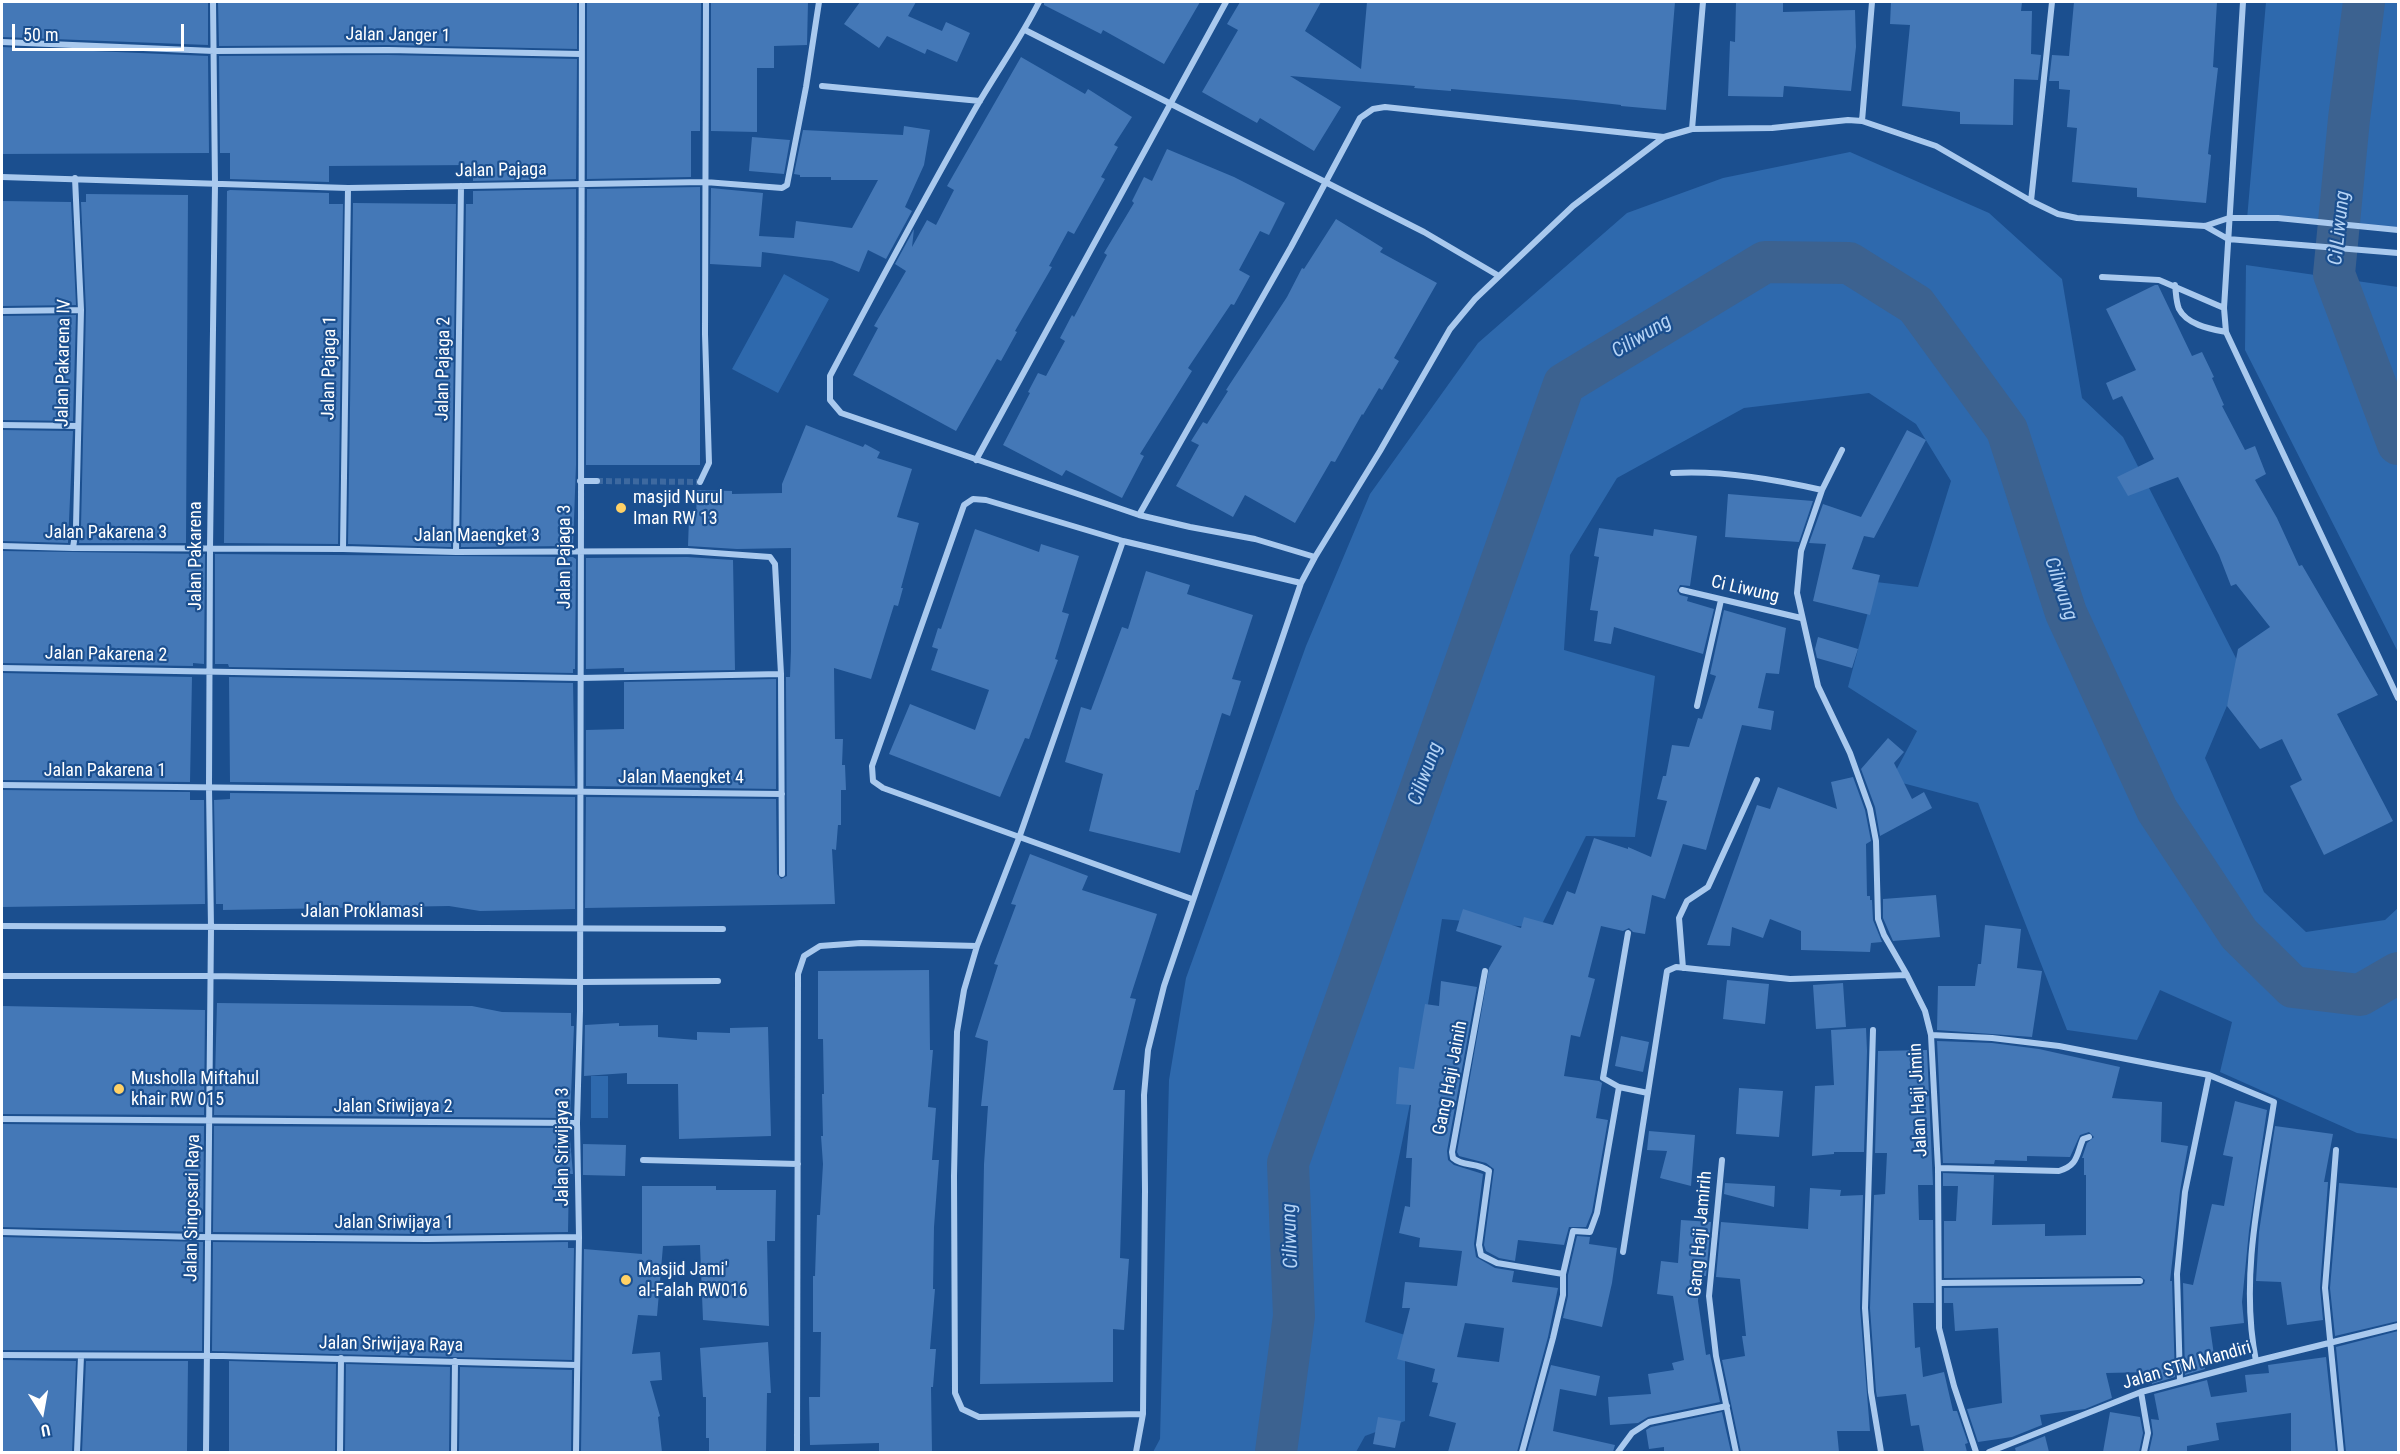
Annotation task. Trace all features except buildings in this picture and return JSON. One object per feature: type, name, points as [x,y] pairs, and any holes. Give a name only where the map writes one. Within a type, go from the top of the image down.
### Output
[{"type":"street","name":"Jalan Pakarena","points":[[211,928],[210,548],[215,184],[213,2]]},
{"type":"street","name":"Jalan Pajaga 3","points":[[580,929],[582,2]]},
{"type":"street","points":[[700,482],[709,463],[705,334],[706,2]]},
{"type":"street","name":"Jalan Pajaga","points":[[2,177],[348,188],[705,182],[782,188],[786,185],[806,87],[819,2]]},
{"type":"street","points":[[1039,2],[1025,30],[980,101],[901,239],[830,376],[830,400],[841,413],[1139,515],[1255,539],[1315,557]]},
{"type":"street","points":[[976,460],[1226,2]]},
{"type":"street","points":[[1692,129],[1703,2]]},
{"type":"street","points":[[1862,121],[1872,2]]},
{"type":"street","points":[[2031,201],[2052,2]]},
{"type":"street","points":[[2243,2],[2224,308],[2226,332],[2398,699]]},
{"type":"street","points":[[1025,30],[1169,105],[1424,232],[1499,276]]},
{"type":"street","name":"Jalan Janger 1","points":[[2,42],[214,51],[388,50],[581,54]]},
{"type":"street","points":[[822,86],[980,101]]},
{"type":"street","points":[[1139,515],[1326,183],[1360,118],[1373,109],[1385,106],[1664,137]]},
{"type":"street","points":[[1136,1452],[1143,1414],[1144,1095],[1148,1050],[1164,986],[1301,583],[1450,329],[1499,276],[1573,206],[1664,137],[1692,129],[1772,128],[1848,120],[1862,121],[1936,146],[2031,201],[2058,214],[2077,218],[2205,226],[2229,218],[2278,218],[2398,230]]},
{"type":"street","name":"Jalan Pakarena IV","points":[[73,548],[76,527],[81,310],[75,178]]},
{"type":"street","name":"Jalan Pajaga 2","points":[[456,552],[461,186]]},
{"type":"street","name":"Jalan Pajaga 1","points":[[343,549],[348,188]]},
{"type":"street","points":[[2205,226],[2228,239],[2398,254]]},
{"type":"street","points":[[2102,277],[2158,280],[2175,285],[2224,308]]},
{"type":"street","points":[[2175,285],[2180,310],[2188,318],[2201,326],[2226,332]]},
{"type":"street","points":[[2,311],[81,310]]},
{"type":"street","points":[[2,425],[78,426]]},
{"type":"street","name":"Jalan Haji Jimin","points":[[1842,450],[1822,490],[1801,551],[1797,593],[1818,686],[1850,753],[1870,809],[1876,841],[1878,919],[1924,1011],[1931,1035],[1938,1168],[1939,1328],[1944,1354],[1976,1452]]},
{"type":"street","points":[[1673,473],[1702,471],[1789,482],[1822,490]]},
{"type":"street","points":[[580,481],[597,481]]},
{"type":"street","points":[[1192,899],[883,788],[873,781],[872,766],[964,505],[973,499],[986,500],[1123,541],[1301,583]]},
{"type":"street","points":[[1123,541],[1019,838],[977,946],[964,990],[957,1032],[954,1176],[955,1393],[962,1409],[979,1417],[1143,1414]]},
{"type":"street","name":"Jalan Pakarena 3","points":[[2,546],[210,548]]},
{"type":"street","name":"Jalan Maengket 3","points":[[210,548],[456,552],[687,551],[770,557],[776,564],[781,674]]},
{"type":"street","name":"Ci Liwung","points":[[1682,590],[1801,618]]},
{"type":"street","points":[[1697,706],[1721,600]]},
{"type":"street","name":"Jalan Pakarena 2","points":[[2,668],[580,678],[781,674]]},
{"type":"street","points":[[781,674],[782,874]]},
{"type":"street","points":[[1683,968],[1679,918],[1687,901],[1708,887],[1757,780]]},
{"type":"street","name":"Jalan Pakarena 1","points":[[2,785],[580,792]]},
{"type":"street","name":"Jalan Maengket 4","points":[[580,792],[782,794]]},
{"type":"street","name":"Jalan Proklamasi","points":[[2,926],[723,929]]},
{"type":"street","name":"Jalan Singosari Raya","points":[[206,1452],[205,1356],[209,1237],[211,928]]},
{"type":"street","name":"Jalan Sriwijaya 3","points":[[576,1452],[580,929]]},
{"type":"street","points":[[1628,933],[1603,1078],[1619,1087],[1648,1093]]},
{"type":"street","points":[[796,1452],[798,974],[804,956],[820,946],[861,944],[977,946]]},
{"type":"street","points":[[1623,1252],[1667,971],[1676,967],[1790,979],[1907,975]]},
{"type":"street","name":"Gang Haji Jainih","points":[[1485,971],[1452,1152],[1453,1158],[1462,1164],[1480,1165],[1488,1172],[1479,1245],[1481,1255],[1497,1263],[1563,1274]]},
{"type":"street","points":[[2,976],[210,975],[580,982],[718,981]]},
{"type":"street","points":[[1873,1030],[1865,1308],[1871,1392],[1881,1452]]},
{"type":"street","points":[[1931,1035],[1992,1038],[2059,1046],[2209,1074],[2274,1102],[2250,1281],[2250,1331],[2256,1361]]},
{"type":"street","points":[[2180,1381],[2178,1263],[2185,1192],[2209,1074]]},
{"type":"street","points":[[1522,1452],[1553,1338],[1563,1295],[1563,1274],[1574,1231],[1590,1232],[1597,1213],[1619,1087]]},
{"type":"street","name":"Jalan Sriwijaya 2","points":[[2,1119],[577,1123]]},
{"type":"street","points":[[1938,1168],[2059,1171],[2075,1163],[2083,1139],[2089,1137]]},
{"type":"street","points":[[2336,1150],[2325,1288],[2341,1452]]},
{"type":"street","points":[[643,1160],[798,1164]]},
{"type":"street","name":"Gang Haji Jamirih","points":[[1722,1160],[1709,1296],[1716,1356],[1736,1452]]},
{"type":"street","name":"Jalan Sriwijaya 1","points":[[2,1232],[428,1239],[579,1237]]},
{"type":"street","points":[[1939,1283],[2140,1281]]},
{"type":"street","name":"Jalan STM Mandiri","points":[[1989,1452],[2141,1392],[2398,1326]]},
{"type":"street","name":"Jalan Sriwijaya Raya","points":[[2,1355],[341,1358],[576,1365]]},
{"type":"street","points":[[77,1452],[81,1356]]},
{"type":"street","points":[[340,1452],[341,1358]]},
{"type":"street","points":[[454,1452],[456,1361]]},
{"type":"street","points":[[2141,1392],[2148,1433],[2144,1452]]},
{"type":"street","points":[[1618,1452],[1632,1433],[1649,1422],[1727,1406]]},
{"type":"shaded area","points":[[2266,2],[2398,2],[2398,229],[2247,219]]},
{"type":"shaded area","points":[[1850,152],[1989,213],[2062,279],[2082,398],[2123,437],[2242,670],[2205,758],[2264,892],[2306,932],[2385,920],[2398,908],[2398,1139],[2357,1133],[2220,1072],[2232,1022],[2160,990],[2137,1040],[2067,1030],[1978,803],[1891,780],[1917,731],[1848,687],[1876,582],[1918,587],[1951,481],[1916,424],[1869,393],[1744,408],[1617,478],[1570,555],[1564,650],[1655,676],[1635,837],[1586,836],[1540,928],[1442,919],[1418,1065],[1365,1322],[1405,1335],[1405,1421],[1365,1436],[1356,1452],[1153,1452],[1160,1439],[1169,1080],[1186,978],[1306,646],[1370,494],[1478,343],[1627,213],[1723,178]]},
{"type":"shaded area","points":[[2246,265],[2398,287],[2398,652],[2245,350]]},
{"type":"shaded area","points":[[784,274],[829,299],[778,393],[732,369]]},
{"type":"shaded area","points":[[591,1076],[608,1076],[608,1118],[591,1118]]},
{"type":"waterway","name":"Ci Liwung","points":[[2364,2],[2349,119],[2334,274],[2398,444]]},
{"type":"waterway","name":"Ciliwung","points":[[1276,1452],[1294,1316],[1288,1163],[1564,384],[1765,262],[1849,263],[1916,305],[2007,430],[2066,613],[2157,810],[2239,934],[2293,987],[2360,995],[2398,973]]},
{"type":"tunnel","points":[[597,481],[700,482]]},
{"type":"place","name":"masjid Nurul Iman RW 13","points":[[621,508]]},
{"type":"place","name":"Musholla Miftahul khair RW 015","points":[[119,1089]]},
{"type":"place","name":"Masjid Jami' al-Falah RW016","points":[[626,1280]]}]
